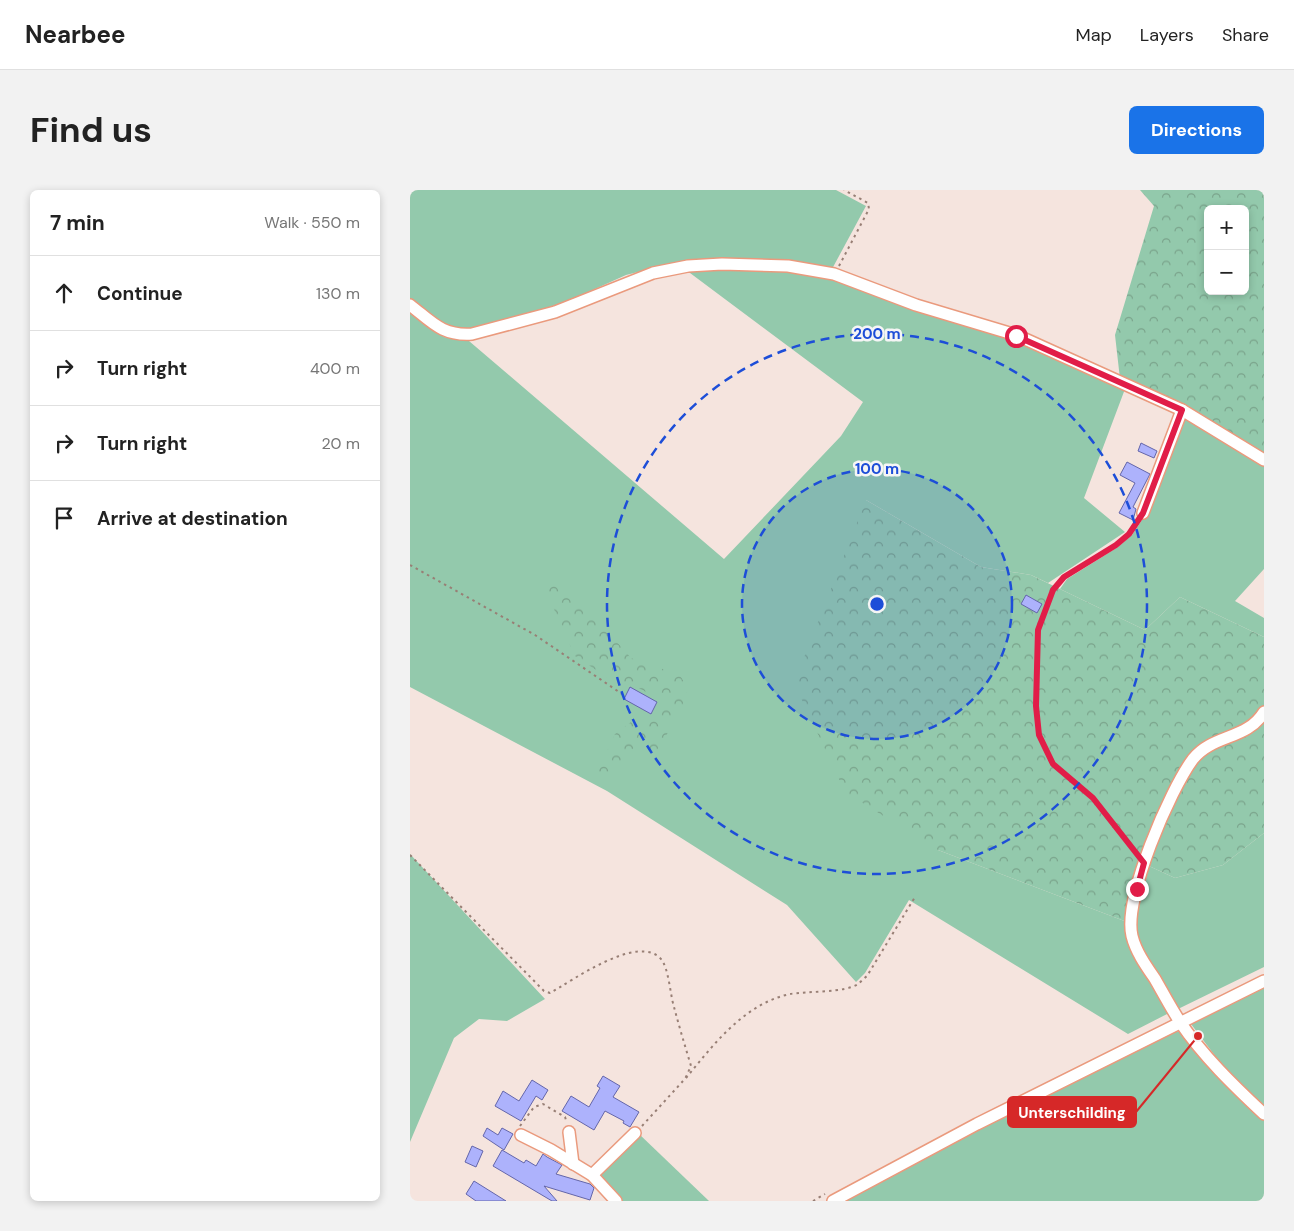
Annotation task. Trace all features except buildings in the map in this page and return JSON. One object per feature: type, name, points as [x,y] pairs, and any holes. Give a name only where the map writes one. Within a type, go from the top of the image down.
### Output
[{"type":"street","points":[[410,305],[446,331],[472,334],[555,312],[653,273],[688,266],[772,264],[834,274],[916,305],[1016,336],[1182,410],[1264,460]]},
{"type":"street","points":[[1143,513],[1182,410]]},
{"type":"street","points":[[1264,712],[1254,725],[1242,732],[1208,745],[1192,761],[1163,817],[1144,863],[1130,924],[1138,951],[1180,1022],[1230,1082],[1264,1114]]},
{"type":"street","points":[[832,1201],[977,1124],[1264,981]]},
{"type":"street","points":[[569,1132],[573,1164]]},
{"type":"street","points":[[592,1175],[636,1133]]},
{"type":"street","points":[[521,1135],[551,1150],[592,1175],[616,1201]]},
{"type":"path","points":[[834,274],[869,209],[868,202],[844,190]]},
{"type":"path","points":[[1143,513],[1129,534],[1116,545],[1064,577],[1053,590],[1038,630],[1036,706],[1039,735],[1053,764],[1093,798],[1144,863]]},
{"type":"path","points":[[410,565],[535,635],[622,694]]},
{"type":"path","points":[[410,855],[544,991],[550,993],[590,968],[614,958],[638,952],[655,954],[662,960],[666,971],[673,1005],[691,1066],[684,1081]]},
{"type":"path","points":[[636,1133],[684,1081],[716,1041],[754,1008],[789,995],[858,985],[867,976],[915,897]]},
{"type":"path","points":[[521,1135],[519,1126],[534,1107],[543,1104],[565,1117],[569,1132]]},
{"type":"green space","points":[[410,190],[836,190],[866,206],[832,269],[790,261],[736,259],[678,262],[626,275],[553,308],[468,331],[446,327],[410,299]]},
{"type":"green space","points":[[1140,190],[1264,190],[1264,457],[1120,379],[1115,335],[1154,206]]},
{"type":"green space","points":[[686,270],[788,271],[832,280],[916,309],[1015,338],[1125,389],[1084,498],[1125,532],[1048,583],[1031,575],[981,567],[866,500],[938,850],[1127,922],[1171,1012],[1128,1034],[909,900],[865,973],[856,982],[787,905],[607,791],[410,687],[410,311],[444,337],[469,341],[724,559],[841,436],[863,402]]},
{"type":"green space","points":[[1184,416],[1264,463],[1264,569],[1235,601],[1264,618],[1264,637],[1180,597],[1145,630],[1060,589],[1067,579],[1118,547],[1132,535],[1146,514]]},
{"type":"green space","points":[[866,500],[981,567],[1031,575],[1145,630],[1180,597],[1264,637],[1264,833],[1223,865],[1175,878],[1149,866],[1127,922],[938,850],[845,792],[794,683]]},
{"type":"green space","points":[[551,580],[566,585],[631,658],[680,675],[687,688],[687,702],[654,755],[628,748],[607,786],[594,778],[615,734],[631,722],[650,718],[661,700],[631,684],[620,686],[575,656],[545,589]]},
{"type":"green space","points":[[1264,833],[1264,967],[1178,1009],[1141,948],[1135,923],[1149,866],[1175,878],[1223,865]]},
{"type":"green space","points":[[410,854],[545,999],[507,1021],[479,1019],[454,1038],[410,1142]]},
{"type":"green space","points":[[1264,988],[1264,1109],[1234,1081],[1191,1024]]},
{"type":"green space","points":[[1171,1031],[1179,1032],[1187,1037],[1264,1118],[1264,1201],[844,1201],[976,1130]]},
{"type":"green space","points":[[638,1133],[709,1201],[622,1201],[596,1174]]},
{"type":"place","name":"Unterschilding","points":[[1198,1036]]},
{"type":"route","points":[[1016,336],[1182,410],[1143,513],[1129,534],[1116,545],[1064,577],[1053,590],[1038,630],[1036,706],[1039,735],[1053,764],[1093,798],[1144,863],[1137,889]]}]
